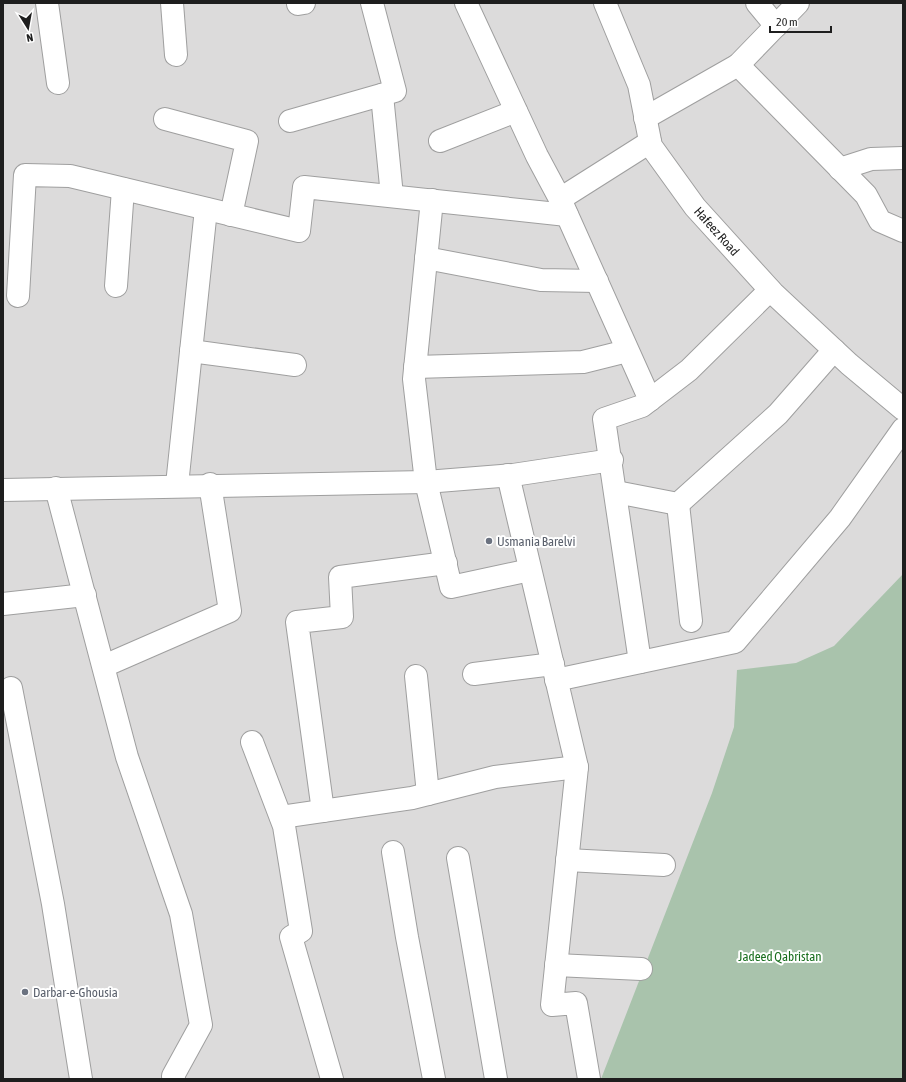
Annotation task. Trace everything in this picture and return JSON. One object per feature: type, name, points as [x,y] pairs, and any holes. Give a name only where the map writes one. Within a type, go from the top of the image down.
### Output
[{"type":"street","points":[[47,3],[58,83]]},
{"type":"street","points":[[172,3],[176,55]]},
{"type":"street","points":[[290,121],[395,92],[372,3]]},
{"type":"street","points":[[466,3],[537,156],[564,207],[650,400]]},
{"type":"street","name":"Hafeez Road","points":[[605,3],[639,85],[651,146],[694,207],[770,290],[834,350],[903,409]]},
{"type":"street","points":[[757,3],[776,26]]},
{"type":"street","points":[[645,118],[738,65],[798,3]]},
{"type":"street","points":[[738,65],[866,196],[880,221],[903,231]]},
{"type":"street","points":[[382,95],[392,196]]},
{"type":"street","points":[[440,141],[516,111]]},
{"type":"street","points":[[165,119],[247,141],[230,215]]},
{"type":"street","points":[[18,296],[25,175],[70,176],[299,231],[304,186],[432,200],[564,207],[650,142]]},
{"type":"street","points":[[840,169],[872,159],[903,158]]},
{"type":"street","points":[[116,286],[124,188]]},
{"type":"street","points":[[432,200],[414,379],[426,482],[451,587],[530,570]]},
{"type":"street","points":[[177,485],[206,209]]},
{"type":"street","points":[[426,258],[541,280],[597,281]]},
{"type":"street","points":[[640,662],[612,460],[604,418],[642,406],[689,370],[770,290]]},
{"type":"street","points":[[678,504],[778,414],[834,350]]},
{"type":"street","points":[[415,367],[583,362],[627,351]]},
{"type":"street","points":[[191,352],[295,365]]},
{"type":"street","points":[[474,674],[554,672],[640,662],[735,642],[840,518],[903,429]]},
{"type":"street","points":[[3,490],[210,484],[426,482],[508,475],[612,460]]},
{"type":"street","points":[[508,475],[577,767],[552,1005],[576,1003],[589,1079]]},
{"type":"street","points":[[104,666],[230,611],[210,484]]},
{"type":"street","points":[[56,488],[128,758],[181,914],[201,1025],[173,1076],[174,1079]]},
{"type":"street","points":[[616,492],[678,504]]},
{"type":"street","points":[[678,504],[691,621]]},
{"type":"street","points":[[323,811],[297,622],[342,617],[340,577],[446,563]]},
{"type":"street","points":[[3,604],[85,595]]},
{"type":"street","points":[[416,676],[428,794]]},
{"type":"street","points":[[12,688],[10,723],[53,904],[81,1079]]},
{"type":"street","points":[[252,742],[281,817],[301,931],[291,937],[332,1079]]},
{"type":"street","points":[[281,817],[412,798],[495,777],[577,767]]},
{"type":"street","points":[[393,852],[407,937],[434,1079]]},
{"type":"street","points":[[458,858],[496,1079]]},
{"type":"street","points":[[567,860],[664,865]]},
{"type":"street","points":[[556,965],[641,969]]},
{"type":"shaded area","points":[[3,3],[903,3],[903,1079],[3,1079]]},
{"type":"green space","name":"Jadeed Qabristan","points":[[903,574],[903,1079],[601,1079],[712,793],[734,727],[737,670],[796,663],[834,646]]},
{"type":"place","name":"Usmania Barelvi","points":[[489,541]]},
{"type":"place","name":"Darbar-e-Ghousia","points":[[25,992]]}]
